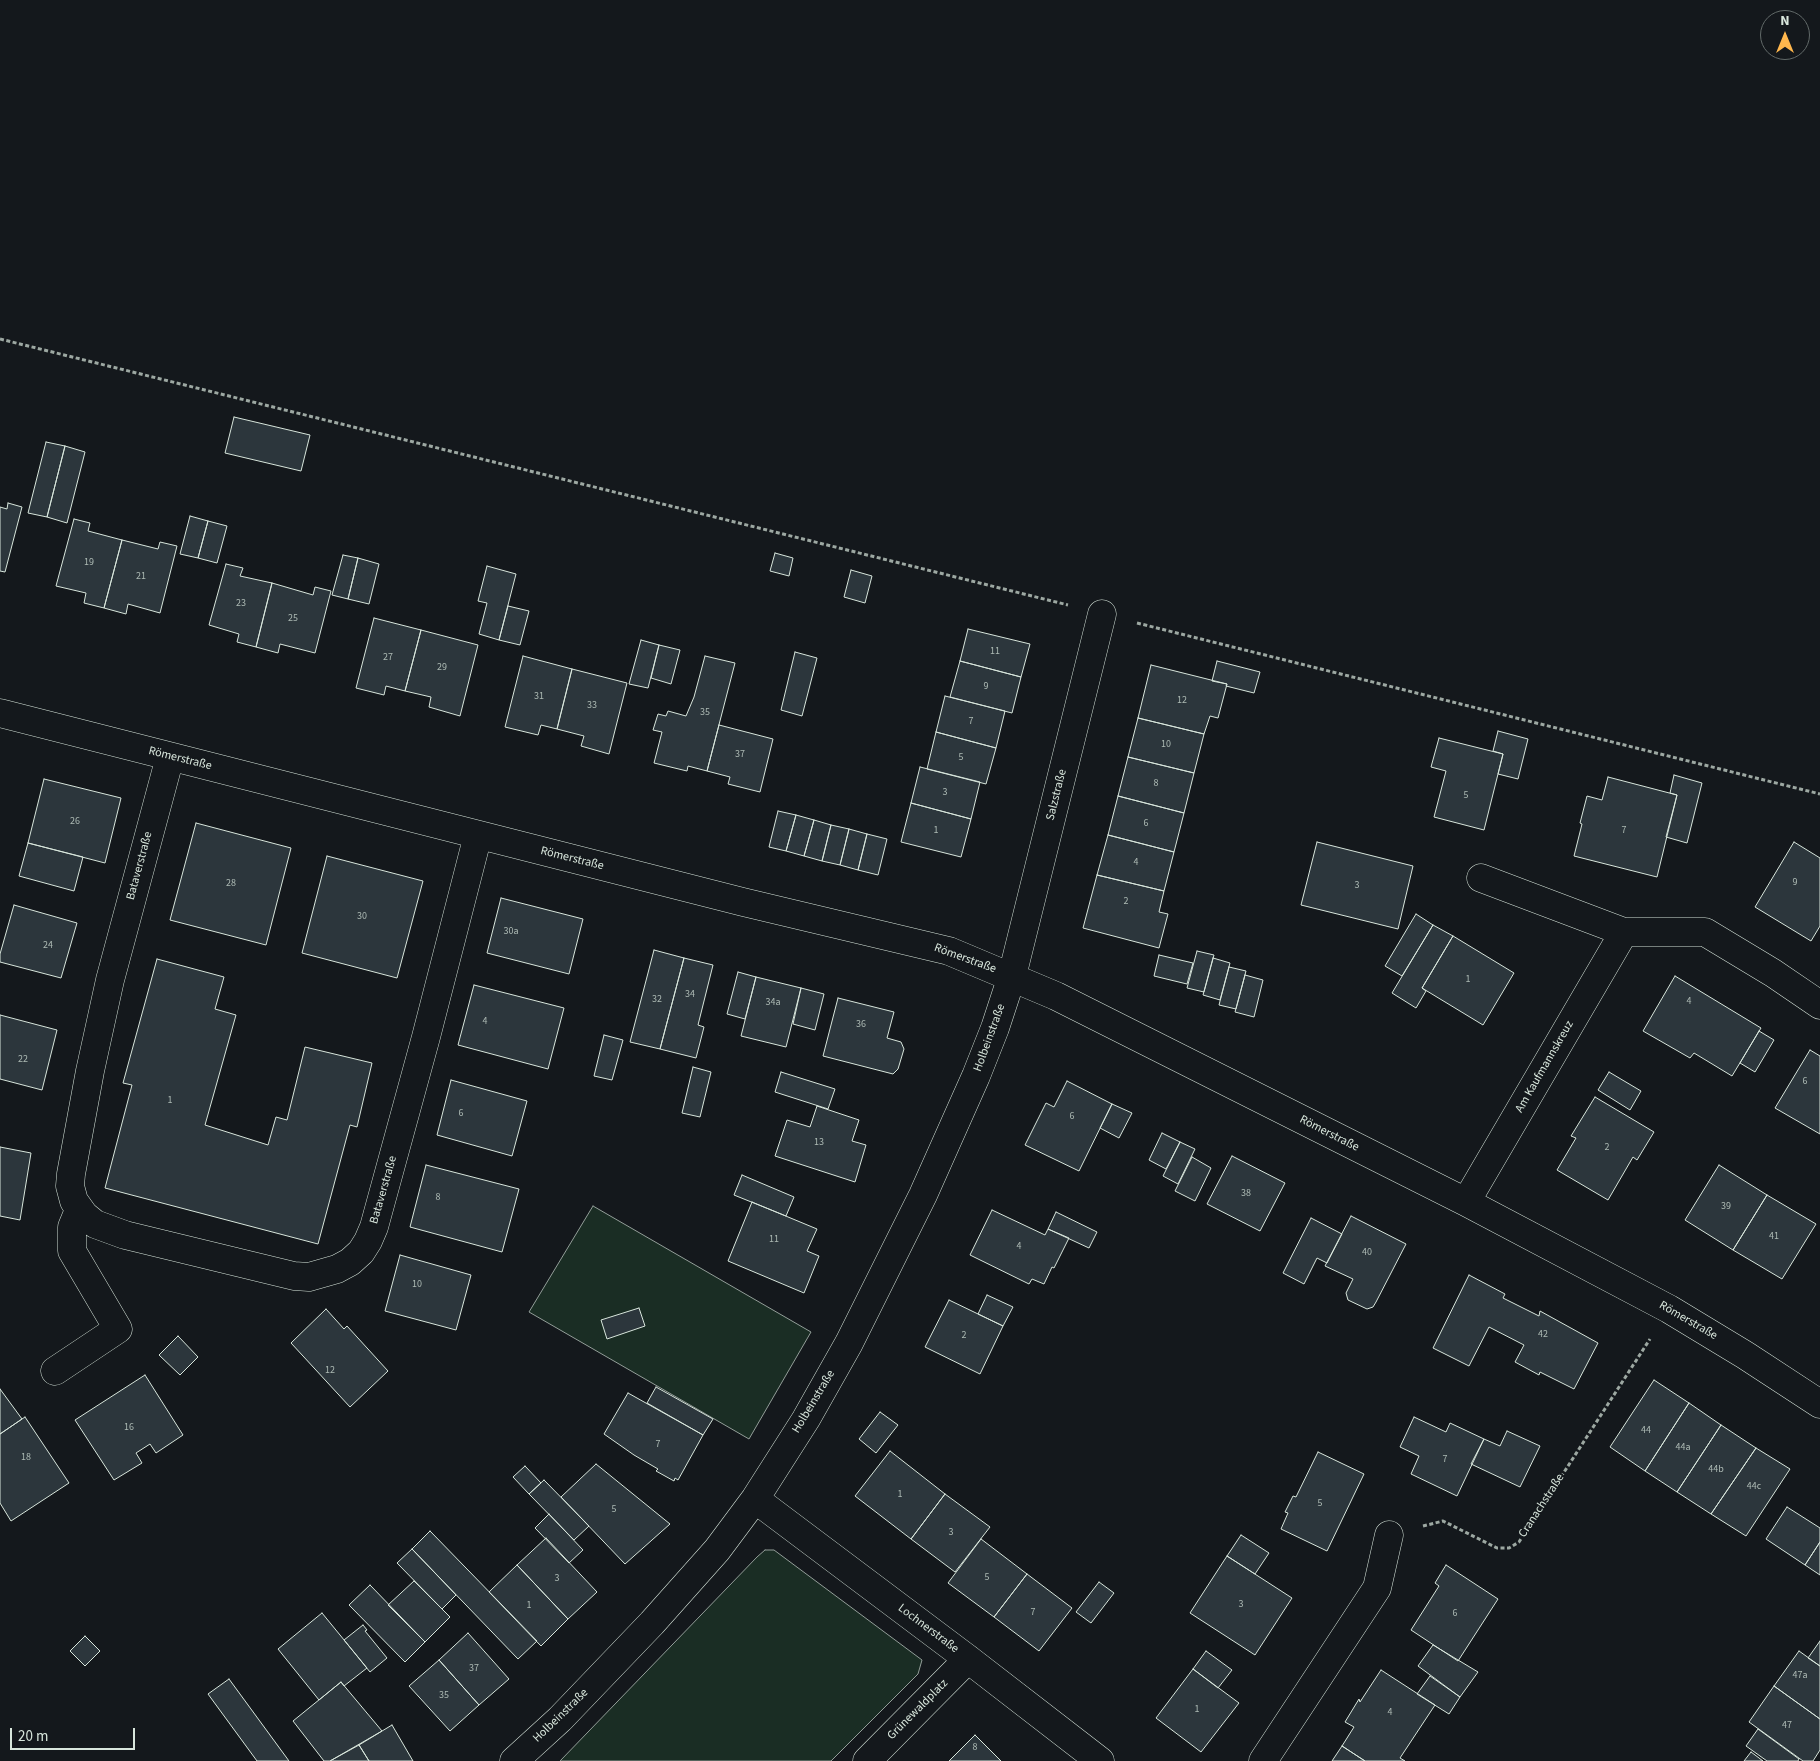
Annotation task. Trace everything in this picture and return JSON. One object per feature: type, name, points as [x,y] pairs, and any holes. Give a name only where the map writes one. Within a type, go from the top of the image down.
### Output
[{"type":"street","name":"Salzstraße","points":[[1012,976],[1102,614]]},
{"type":"street","name":"Römerstraße","points":[[0,713],[743,902],[949,951],[1056,996],[1466,1202],[1669,1309],[1745,1354],[1820,1404]]},
{"type":"street","name":"Bataverstraße","points":[[170,757],[110,980],[90,1071],[71,1174],[70,1186],[74,1201],[79,1210],[95,1224],[125,1235],[294,1276],[309,1277],[330,1272],[350,1262],[360,1252],[374,1227],[424,1046],[478,835]]},
{"type":"street","points":[[1481,878],[1624,932],[1705,932],[1773,973],[1820,1005]]},
{"type":"street","name":"Am Kaufmannskreuz","points":[[1466,1202],[1624,932]]},
{"type":"street","name":"Holbeinstraße","points":[[514,1761],[560,1719],[652,1623],[716,1550],[755,1499],[806,1418],[849,1343],[923,1195],[976,1076],[995,1028],[1012,976]]},
{"type":"street","points":[[55,1370],[118,1329],[72,1251],[72,1227],[79,1210]]},
{"type":"street","name":"Lochnerstraße","points":[[755,1499],[1100,1761]]},
{"type":"street","points":[[1263,1761],[1378,1588],[1389,1535]]},
{"type":"street","name":"Grünewaldplatz","points":[[867,1761],[968,1659]]},
{"type":"path","points":[[0,338],[1820,794]]},
{"type":"path","name":"Cranachstraße","points":[[1389,1535],[1443,1521],[1497,1548],[1509,1548],[1519,1542],[1669,1309]]},
{"type":"green space","points":[[593,1206],[811,1332],[749,1439],[529,1312]]},
{"type":"green space","points":[[765,1550],[774,1550],[922,1660],[918,1674],[831,1761],[560,1761],[757,1557]]},
{"type":"building","points":[[234,417],[310,435],[301,471],[225,453]]},
{"type":"building","points":[[46,442],[65,446],[47,517],[28,513]]},
{"type":"building","points":[[65,446],[85,452],[67,523],[47,517]]},
{"type":"building","points":[[8,503],[22,507],[5,572],[0,571],[0,507],[7,509]]},
{"type":"building","points":[[190,516],[208,521],[198,558],[180,554]]},
{"type":"building","points":[[74,519],[90,523],[88,531],[122,540],[104,608],[84,603],[86,593],[56,586]]},
{"type":"building","points":[[208,521],[227,526],[217,563],[198,558]]},
{"type":"building","points":[[122,540],[158,549],[160,542],[177,546],[160,613],[128,604],[126,614],[104,608]]},
{"type":"building","points":[[775,553],[793,558],[789,576],[770,571]]},
{"type":"building","points":[[343,555],[358,558],[348,599],[332,595]]},
{"type":"building","points":[[358,558],[379,564],[369,604],[348,599]]},
{"type":"building","points":[[226,564],[243,568],[240,576],[272,583],[256,647],[237,642],[239,634],[209,625]]},
{"type":"building","points":[[487,566],[516,574],[499,640],[479,634],[487,603],[478,601]]},
{"type":"building","points":[[851,570],[872,576],[865,603],[844,597]]},
{"type":"building","points":[[272,583],[313,595],[315,587],[331,591],[315,653],[280,644],[278,653],[256,647]]},
{"type":"building","points":[[508,606],[529,611],[520,645],[499,640]]},
{"type":"building","points":[[374,618],[421,630],[405,691],[386,686],[384,695],[356,688]]},
{"type":"building","points":[[968,629],[1030,644],[1021,677],[960,661]]},
{"type":"building","points":[[421,630],[478,645],[460,716],[429,707],[431,697],[405,691]]},
{"type":"building","points":[[641,640],[659,645],[648,688],[629,684]]},
{"type":"building","points":[[659,645],[680,650],[671,684],[651,678]]},
{"type":"building","points":[[795,652],[817,658],[802,716],[781,710]]},
{"type":"building","points":[[523,656],[572,669],[557,729],[541,725],[538,735],[505,727]]},
{"type":"building","points":[[705,656],[735,663],[707,771],[688,766],[687,771],[654,763],[662,732],[653,730],[658,714],[666,716],[668,711],[686,716],[694,697]]},
{"type":"building","points":[[960,661],[1021,677],[1012,713],[950,697]]},
{"type":"building","points":[[1217,661],[1260,672],[1254,693],[1212,681]]},
{"type":"building","points":[[1151,665],[1227,684],[1218,718],[1210,716],[1204,734],[1138,718]]},
{"type":"building","points":[[572,669],[627,683],[609,754],[581,746],[584,736],[557,729]]},
{"type":"building","points":[[945,696],[1005,711],[996,748],[936,732]]},
{"type":"building","points":[[1138,718],[1204,734],[1194,773],[1128,757]]},
{"type":"building","points":[[719,725],[773,739],[760,792],[728,784],[730,777],[707,771]]},
{"type":"building","points":[[1498,731],[1528,739],[1518,779],[1498,774],[1503,754],[1493,751]]},
{"type":"building","points":[[936,732],[996,748],[986,784],[927,769]]},
{"type":"building","points":[[1439,738],[1503,754],[1484,830],[1434,817],[1446,771],[1431,767]]},
{"type":"building","points":[[1128,757],[1194,773],[1184,813],[1118,796]]},
{"type":"building","points":[[920,767],[980,782],[971,819],[911,803]]},
{"type":"building","points":[[1674,775],[1702,783],[1687,843],[1666,837],[1677,795],[1670,793]]},
{"type":"building","points":[[1608,777],[1677,795],[1657,877],[1574,856],[1587,796],[1602,800]]},
{"type":"building","points":[[44,779],[121,798],[105,863],[28,843]]},
{"type":"building","points":[[1118,796],[1184,813],[1174,852],[1108,835]]},
{"type":"building","points":[[911,803],[971,819],[961,857],[901,842]]},
{"type":"building","points":[[778,811],[796,815],[786,851],[769,847]]},
{"type":"building","points":[[796,815],[814,820],[804,856],[786,851]]},
{"type":"building","points":[[814,820],[831,825],[822,861],[804,856]]},
{"type":"building","points":[[196,823],[291,848],[266,945],[170,920]]},
{"type":"building","points":[[831,825],[849,829],[840,865],[822,861]]},
{"type":"building","points":[[849,829],[867,834],[858,870],[840,865]]},
{"type":"building","points":[[867,834],[887,839],[878,875],[858,870]]},
{"type":"building","points":[[1108,835],[1174,852],[1164,891],[1097,875]]},
{"type":"building","points":[[1317,842],[1413,866],[1398,929],[1301,905]]},
{"type":"building","points":[[1794,842],[1820,858],[1820,926],[1811,941],[1755,907]]},
{"type":"building","points":[[28,843],[83,857],[74,891],[19,876]]},
{"type":"building","points":[[327,856],[423,881],[397,978],[302,953]]},
{"type":"building","points":[[1097,875],[1164,891],[1159,912],[1168,914],[1159,948],[1083,928]]},
{"type":"building","points":[[501,898],[583,919],[569,974],[487,953]]},
{"type":"building","points":[[14,905],[77,923],[61,978],[0,962],[0,954]]},
{"type":"building","points":[[1416,914],[1433,925],[1402,976],[1385,966]]},
{"type":"building","points":[[1433,925],[1453,936],[1422,988],[1426,991],[1416,1008],[1392,993]]},
{"type":"building","points":[[1453,936],[1514,973],[1483,1025],[1422,988]]},
{"type":"building","points":[[654,950],[684,958],[660,1049],[630,1042]]},
{"type":"building","points":[[1197,951],[1214,955],[1204,992],[1187,988]]},
{"type":"building","points":[[1159,955],[1193,963],[1187,984],[1154,976]]},
{"type":"building","points":[[684,958],[713,965],[698,1025],[704,1027],[696,1058],[660,1049]]},
{"type":"building","points":[[1213,958],[1230,963],[1220,1000],[1203,995]]},
{"type":"building","points":[[157,959],[224,977],[215,1009],[236,1015],[205,1125],[268,1145],[276,1117],[287,1120],[305,1047],[372,1063],[357,1127],[350,1125],[318,1244],[105,1188],[132,1085],[123,1083]]},
{"type":"building","points":[[1229,967],[1246,971],[1236,1009],[1219,1005]]},
{"type":"building","points":[[738,972],[756,977],[745,1019],[727,1014]]},
{"type":"building","points":[[1245,975],[1263,980],[1254,1017],[1235,1012]]},
{"type":"building","points":[[1675,976],[1761,1028],[1732,1076],[1694,1053],[1690,1058],[1643,1031]]},
{"type":"building","points":[[756,977],[801,988],[786,1047],[741,1036]]},
{"type":"building","points":[[474,985],[564,1008],[548,1069],[458,1045]]},
{"type":"building","points":[[801,988],[824,994],[815,1030],[793,1024]]},
{"type":"building","points":[[838,998],[894,1012],[887,1038],[901,1042],[904,1049],[898,1069],[893,1074],[823,1056]]},
{"type":"building","points":[[0,1015],[57,1030],[42,1090],[0,1079]]},
{"type":"building","points":[[1759,1031],[1774,1040],[1755,1072],[1740,1063]]},
{"type":"building","points":[[604,1035],[623,1040],[612,1080],[594,1076]]},
{"type":"building","points":[[1810,1050],[1820,1056],[1820,1134],[1775,1108]]},
{"type":"building","points":[[693,1067],[711,1072],[700,1117],[682,1113]]},
{"type":"building","points":[[781,1072],[835,1089],[828,1109],[775,1092]]},
{"type":"building","points":[[1609,1072],[1641,1091],[1630,1110],[1598,1090]]},
{"type":"building","points":[[451,1080],[527,1101],[512,1156],[437,1135]]},
{"type":"building","points":[[1067,1081],[1112,1104],[1079,1171],[1025,1145],[1046,1103],[1054,1107]]},
{"type":"building","points":[[1595,1097],[1654,1132],[1637,1160],[1633,1157],[1608,1200],[1557,1170],[1576,1138],[1571,1136]]},
{"type":"building","points":[[1112,1104],[1132,1113],[1119,1138],[1100,1128]]},
{"type":"building","points":[[817,1106],[859,1120],[852,1141],[866,1145],[855,1182],[775,1156],[787,1120],[810,1127]]},
{"type":"building","points":[[1162,1133],[1180,1142],[1166,1169],[1149,1160]]},
{"type":"building","points":[[1180,1142],[1195,1149],[1178,1184],[1163,1176]]},
{"type":"building","points":[[0,1147],[31,1153],[20,1220],[0,1216]]},
{"type":"building","points":[[1232,1156],[1285,1183],[1260,1231],[1207,1204]]},
{"type":"building","points":[[1192,1157],[1211,1168],[1195,1201],[1175,1191]]},
{"type":"building","points":[[426,1165],[519,1189],[502,1252],[410,1227]]},
{"type":"building","points":[[1719,1165],[1767,1195],[1733,1250],[1685,1220]]},
{"type":"building","points":[[742,1175],[794,1197],[786,1216],[734,1195]]},
{"type":"building","points":[[1767,1195],[1816,1224],[1782,1279],[1733,1250]]},
{"type":"building","points":[[752,1202],[817,1229],[807,1251],[819,1256],[804,1293],[728,1261]]},
{"type":"building","points":[[992,1210],[1045,1235],[1048,1229],[1069,1238],[1044,1284],[1032,1279],[1029,1284],[970,1255]]},
{"type":"building","points":[[1056,1212],[1097,1232],[1089,1248],[1048,1229]]},
{"type":"building","points":[[1351,1216],[1406,1244],[1373,1307],[1367,1309],[1348,1300],[1346,1293],[1353,1279],[1325,1266]]},
{"type":"building","points":[[1311,1218],[1342,1234],[1327,1263],[1317,1258],[1304,1284],[1283,1273]]},
{"type":"building","points":[[400,1255],[471,1275],[456,1330],[385,1311]]},
{"type":"building","points":[[1469,1275],[1505,1294],[1503,1298],[1539,1316],[1540,1311],[1598,1343],[1574,1389],[1540,1372],[1539,1375],[1515,1362],[1524,1345],[1489,1327],[1469,1366],[1433,1348]]},
{"type":"building","points":[[987,1295],[1013,1307],[1003,1326],[978,1314]]},
{"type":"building","points":[[949,1300],[1003,1326],[980,1374],[925,1347]]},
{"type":"building","points":[[639,1308],[645,1326],[607,1339],[601,1320]]},
{"type":"building","points":[[326,1309],[344,1329],[347,1326],[388,1371],[350,1407],[291,1343]]},
{"type":"building","points":[[178,1336],[198,1357],[180,1375],[159,1355]]},
{"type":"building","points":[[145,1375],[183,1435],[156,1453],[150,1444],[136,1453],[142,1463],[114,1480],[75,1420]]},
{"type":"building","points":[[1654,1380],[1689,1403],[1645,1471],[1610,1447]]},
{"type":"building","points":[[656,1387],[713,1419],[703,1435],[647,1403]]},
{"type":"building","points":[[0,1389],[22,1419],[0,1434]]},
{"type":"building","points":[[628,1393],[703,1435],[678,1480],[675,1478],[674,1481],[656,1471],[658,1469],[604,1434]]},
{"type":"building","points":[[1689,1403],[1721,1425],[1677,1492],[1645,1471]]},
{"type":"building","points":[[880,1412],[898,1425],[876,1453],[859,1439]]},
{"type":"building","points":[[25,1417],[69,1483],[11,1521],[0,1503],[0,1434]]},
{"type":"building","points":[[1414,1417],[1446,1432],[1450,1423],[1484,1439],[1457,1496],[1411,1474],[1419,1456],[1400,1447]]},
{"type":"building","points":[[1721,1425],[1756,1448],[1711,1514],[1677,1492]]},
{"type":"building","points":[[1507,1431],[1540,1446],[1520,1487],[1471,1464],[1484,1439],[1500,1446]]},
{"type":"building","points":[[1756,1448],[1790,1469],[1746,1536],[1711,1514]]},
{"type":"building","points":[[890,1451],[945,1494],[911,1539],[855,1496]]},
{"type":"building","points":[[1318,1452],[1364,1474],[1327,1551],[1281,1529],[1288,1513],[1285,1512],[1293,1496],[1296,1497]]},
{"type":"building","points":[[596,1464],[670,1524],[625,1564],[561,1497]]},
{"type":"building","points":[[525,1466],[541,1483],[529,1494],[513,1477]]},
{"type":"building","points":[[544,1480],[589,1526],[574,1540],[529,1494]]},
{"type":"building","points":[[945,1494],[990,1527],[955,1572],[911,1539]]},
{"type":"building","points":[[1787,1507],[1820,1528],[1820,1542],[1805,1565],[1766,1539]]},
{"type":"building","points":[[549,1514],[583,1550],[569,1563],[535,1528]]},
{"type":"building","points":[[430,1531],[537,1641],[518,1659],[412,1549]]},
{"type":"building","points":[[1241,1535],[1269,1553],[1255,1574],[1227,1556]]},
{"type":"building","points":[[546,1538],[597,1592],[568,1619],[517,1565]]},
{"type":"building","points":[[981,1539],[1027,1574],[994,1617],[948,1583]]},
{"type":"building","points":[[1820,1542],[1820,1575],[1805,1565]]},
{"type":"building","points":[[412,1549],[456,1595],[442,1609],[397,1563]]},
{"type":"building","points":[[1227,1556],[1292,1598],[1255,1655],[1190,1613]]},
{"type":"building","points":[[517,1565],[568,1619],[541,1646],[489,1592]]},
{"type":"building","points":[[1446,1565],[1498,1599],[1458,1661],[1411,1630],[1439,1586],[1435,1583]]},
{"type":"building","points":[[1027,1574],[1072,1608],[1039,1651],[994,1617]]},
{"type":"building","points":[[414,1581],[450,1617],[425,1642],[388,1605]]},
{"type":"building","points":[[1099,1582],[1114,1593],[1091,1623],[1076,1612]]},
{"type":"building","points":[[370,1585],[425,1642],[405,1662],[349,1605]]},
{"type":"building","points":[[322,1613],[367,1668],[344,1686],[341,1682],[319,1700],[278,1649]]},
{"type":"building","points":[[363,1625],[367,1630],[365,1631],[387,1658],[370,1672],[344,1640]]},
{"type":"building","points":[[468,1633],[509,1679],[479,1705],[439,1660]]},
{"type":"building","points":[[85,1636],[100,1651],[85,1666],[70,1651]]},
{"type":"building","points":[[1820,1641],[1820,1666],[1808,1658]]},
{"type":"building","points":[[1433,1645],[1478,1672],[1460,1697],[1418,1666]]},
{"type":"building","points":[[1206,1651],[1232,1670],[1218,1688],[1193,1669]]},
{"type":"building","points":[[1799,1651],[1820,1666],[1820,1719],[1774,1686]]},
{"type":"building","points":[[439,1660],[479,1705],[450,1731],[409,1686]]},
{"type":"building","points":[[1193,1669],[1239,1703],[1201,1752],[1156,1718]]},
{"type":"building","points":[[1381,1670],[1435,1705],[1400,1758],[1405,1761],[1365,1761],[1342,1746],[1354,1727],[1345,1722],[1359,1699],[1360,1702]]},
{"type":"building","points":[[1430,1676],[1460,1697],[1449,1714],[1417,1694]]},
{"type":"building","points":[[229,1679],[289,1761],[257,1761],[208,1694]]},
{"type":"building","points":[[341,1682],[382,1731],[330,1761],[324,1761],[293,1721]]},
{"type":"building","points":[[1774,1686],[1820,1719],[1820,1750],[1813,1761],[1803,1761],[1749,1722]]},
{"type":"building","points":[[392,1725],[413,1761],[369,1761],[359,1745]]},
{"type":"building","points":[[1758,1729],[1799,1759],[1798,1761],[1767,1761],[1746,1746]]},
{"type":"building","points":[[975,1735],[1001,1761],[949,1761]]},
{"type":"building","points":[[359,1745],[369,1761],[330,1761]]},
{"type":"building","points":[[1342,1746],[1365,1761],[1332,1761]]},
{"type":"building","points":[[1751,1752],[1763,1761],[1744,1761]]}]
